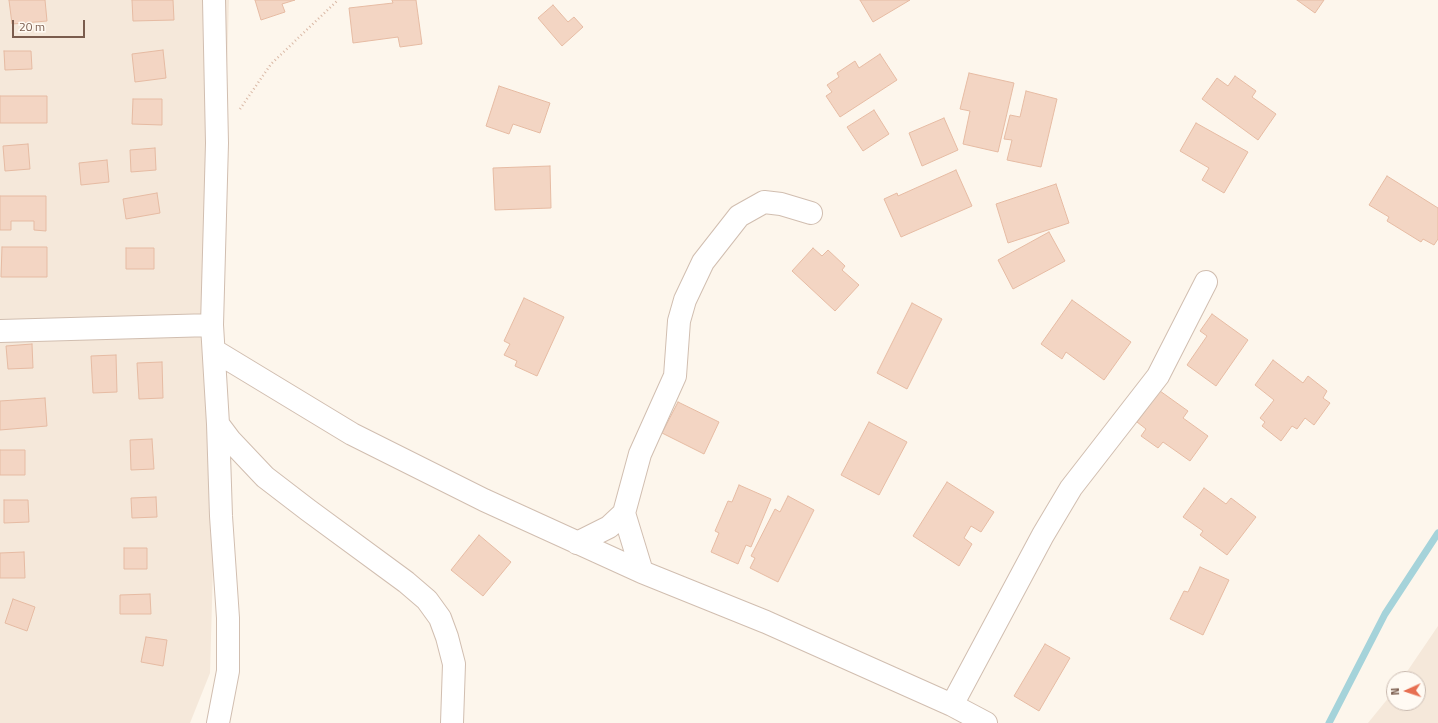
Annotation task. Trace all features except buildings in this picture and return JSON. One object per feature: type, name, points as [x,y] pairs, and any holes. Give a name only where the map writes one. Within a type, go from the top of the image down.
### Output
[{"type":"street","points":[[214,0],[217,143],[212,325],[215,351],[221,516],[228,618],[228,672],[218,723]]},
{"type":"street","points":[[577,543],[609,527],[624,513],[640,454],[675,376],[679,321],[685,300],[703,262],[739,216],[764,202],[781,204],[811,213]]},
{"type":"street","points":[[952,705],[1055,514],[1071,488],[1158,376],[1206,282]]},
{"type":"street","points":[[0,331],[212,325]]},
{"type":"street","points":[[215,351],[352,434],[484,500],[642,572],[766,622],[952,705],[986,723]]},
{"type":"street","points":[[218,424],[230,440],[265,477],[406,582],[427,600],[440,618],[454,664],[452,723]]},
{"type":"street","points":[[624,513],[642,572]]},
{"type":"path","points":[[238,113],[271,64],[338,0]]},
{"type":"shaded area","points":[[0,0],[229,0],[210,673],[190,723],[0,723]]},
{"type":"shaded area","points":[[1438,626],[1438,723],[1368,723],[1386,701],[1386,711],[1426,711],[1426,671],[1407,671]]},
{"type":"waterway","points":[[1329,723],[1385,614],[1438,533]]}]
